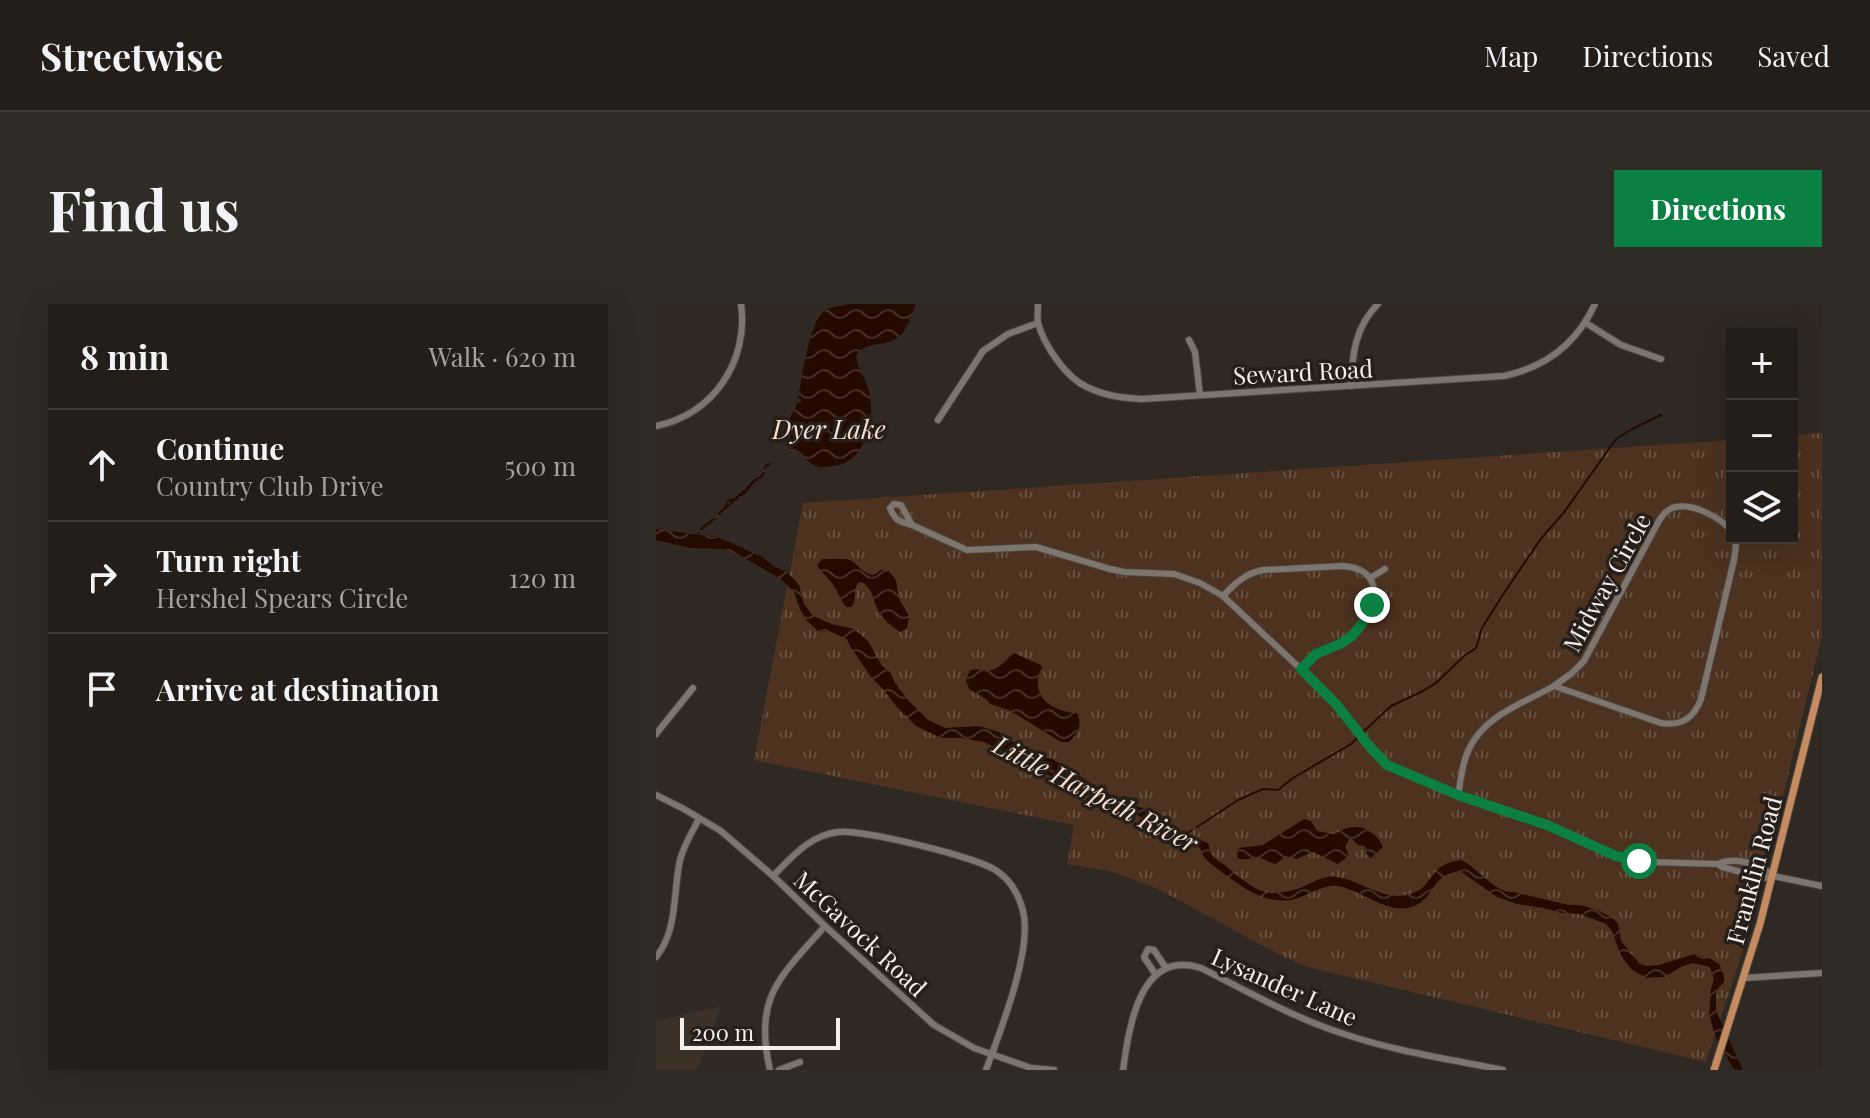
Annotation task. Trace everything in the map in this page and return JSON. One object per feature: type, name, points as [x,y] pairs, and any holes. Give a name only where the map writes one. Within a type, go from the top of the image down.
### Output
[{"type":"main road","name":"Franklin Road","points":[[1714,1069],[1773,876],[1822,677]]},
{"type":"street","points":[[656,426],[685,416],[710,400],[722,383],[736,360],[743,332],[741,304]]},
{"type":"street","name":"Seward Road","points":[[1038,304],[1038,323],[1052,355],[1076,381],[1108,396],[1142,399],[1492,377],[1522,372],[1551,358],[1586,323],[1595,304]]},
{"type":"street","points":[[1351,386],[1356,340],[1378,304]]},
{"type":"street","points":[[938,420],[983,351],[1008,334],[1038,323]]},
{"type":"street","points":[[1586,323],[1621,345],[1661,359]]},
{"type":"street","points":[[1189,340],[1195,352],[1200,395]]},
{"type":"street","name":"Midway Circle","points":[[1458,795],[1466,756],[1483,728],[1500,714],[1554,686],[1576,670],[1587,656],[1665,512],[1677,507],[1691,508],[1716,517],[1726,525]]},
{"type":"street","points":[[912,525],[967,550],[1036,547],[1110,569],[1182,576],[1200,583],[1223,596],[1301,669],[1336,704],[1387,765],[1458,795],[1541,823],[1623,858],[1718,864],[1729,861],[1765,868],[1773,876],[1822,886]]},
{"type":"street","points":[[1554,686],[1661,723],[1680,723],[1692,716],[1701,699],[1732,572],[1735,544]]},
{"type":"street","points":[[1223,596],[1244,576],[1263,570],[1349,566],[1365,572],[1374,586],[1370,611],[1357,630],[1340,644],[1316,654],[1301,669]]},
{"type":"street","points":[[1370,578],[1385,569]]},
{"type":"street","points":[[656,734],[693,688]]},
{"type":"street","name":"McGavock Road","points":[[656,795],[721,831],[934,1025],[974,1048],[1031,1068],[1054,1070]]},
{"type":"street","points":[[656,957],[669,937],[680,859],[699,819]]},
{"type":"street","points":[[773,876],[805,845],[818,838],[837,832],[859,832],[980,862],[1011,883],[1024,914],[1024,945],[1014,991],[986,1070]]},
{"type":"street","points":[[770,1070],[764,1047],[768,1005],[784,973],[825,926]]},
{"type":"street","name":"Lysander Lane","points":[[1156,975],[1144,957],[1148,949],[1154,950],[1166,968],[1188,964],[1201,968],[1339,1033],[1468,1067],[1503,1070]]},
{"type":"street","points":[[1123,1070],[1134,1015],[1142,993],[1166,968]]},
{"type":"street","points":[[1744,978],[1822,973]]},
{"type":"street","points":[[779,1070],[800,1062]]},
{"type":"shaded area","points":[[721,1006],[697,1070],[656,1070],[656,1021]]},
{"type":"green space","points":[[1822,433],[1822,636],[1753,920],[1706,1062],[1307,967],[1156,888],[1108,871],[1067,864],[1074,825],[754,760],[803,503],[1726,440],[1726,544],[1798,544],[1798,435]]},
{"type":"water","name":"Dyer Lake","points":[[848,304],[916,304],[907,326],[897,338],[865,348],[856,356],[869,391],[871,414],[866,439],[853,458],[843,464],[821,467],[809,462],[795,448],[777,460],[794,446],[786,426],[797,403],[801,402],[798,398],[807,352],[814,327],[824,311]]},
{"type":"water","name":"Little Harpeth River","points":[[774,462],[765,468],[763,477],[744,495],[728,502],[725,512],[699,535],[727,541],[788,573],[799,585],[804,604],[813,616],[854,629],[868,641],[882,666],[928,720],[945,728],[979,726],[999,732],[1039,757],[1052,759],[1115,798],[1145,809],[1177,834],[1208,843],[1214,858],[1260,890],[1279,893],[1331,876],[1384,894],[1403,896],[1420,889],[1443,866],[1461,860],[1506,891],[1588,907],[1608,916],[1618,923],[1621,941],[1640,964],[1659,965],[1695,954],[1711,959],[1719,964],[1724,975],[1724,982],[1716,996],[1716,1011],[1743,1070],[1734,1070],[1715,1035],[1709,1015],[1714,979],[1710,967],[1693,963],[1664,977],[1646,978],[1631,969],[1621,956],[1612,931],[1606,924],[1580,914],[1517,904],[1497,897],[1460,871],[1442,877],[1424,900],[1408,908],[1390,907],[1338,886],[1291,900],[1280,901],[1261,896],[1212,865],[1200,848],[1164,835],[1136,814],[1080,792],[984,742],[941,738],[916,726],[871,677],[847,639],[831,632],[818,631],[807,621],[794,592],[781,579],[724,549],[690,548],[656,540],[656,529],[697,535],[700,528],[723,511],[727,500],[739,496],[761,476],[765,465]]},
{"type":"water","points":[[822,559],[850,560],[864,572],[873,575],[881,570],[889,571],[896,580],[899,599],[909,616],[907,628],[901,632],[886,621],[870,590],[862,582],[856,586],[853,604],[846,607],[817,565]]},
{"type":"water","points":[[1014,653],[1041,665],[1038,686],[1044,700],[1059,709],[1077,713],[1079,729],[1069,742],[1061,742],[1009,710],[990,704],[969,689],[966,680],[970,670],[995,669]]},
{"type":"water","points":[[1304,819],[1311,821],[1317,831],[1335,834],[1349,828],[1362,828],[1374,835],[1383,847],[1371,858],[1365,846],[1349,839],[1345,847],[1347,857],[1338,864],[1313,852],[1297,859],[1286,856],[1276,864],[1260,858],[1238,858],[1239,848],[1263,845]]},
{"type":"waterway","points":[[1363,732],[1391,706],[1436,683],[1476,648],[1482,628],[1502,596],[1616,439],[1661,415]]},
{"type":"waterway","points":[[719,514],[744,491]]},
{"type":"waterway","name":"Little Harpeth River","points":[[1197,827],[1238,800],[1263,789],[1278,790],[1358,737]]},
{"type":"waterway","name":"Little Harpeth River","points":[[1183,836],[1192,830]]},
{"type":"route","points":[[1372,605],[1352,636],[1316,654],[1301,669],[1336,704],[1387,765],[1458,795],[1541,823],[1616,856],[1639,861]]}]
